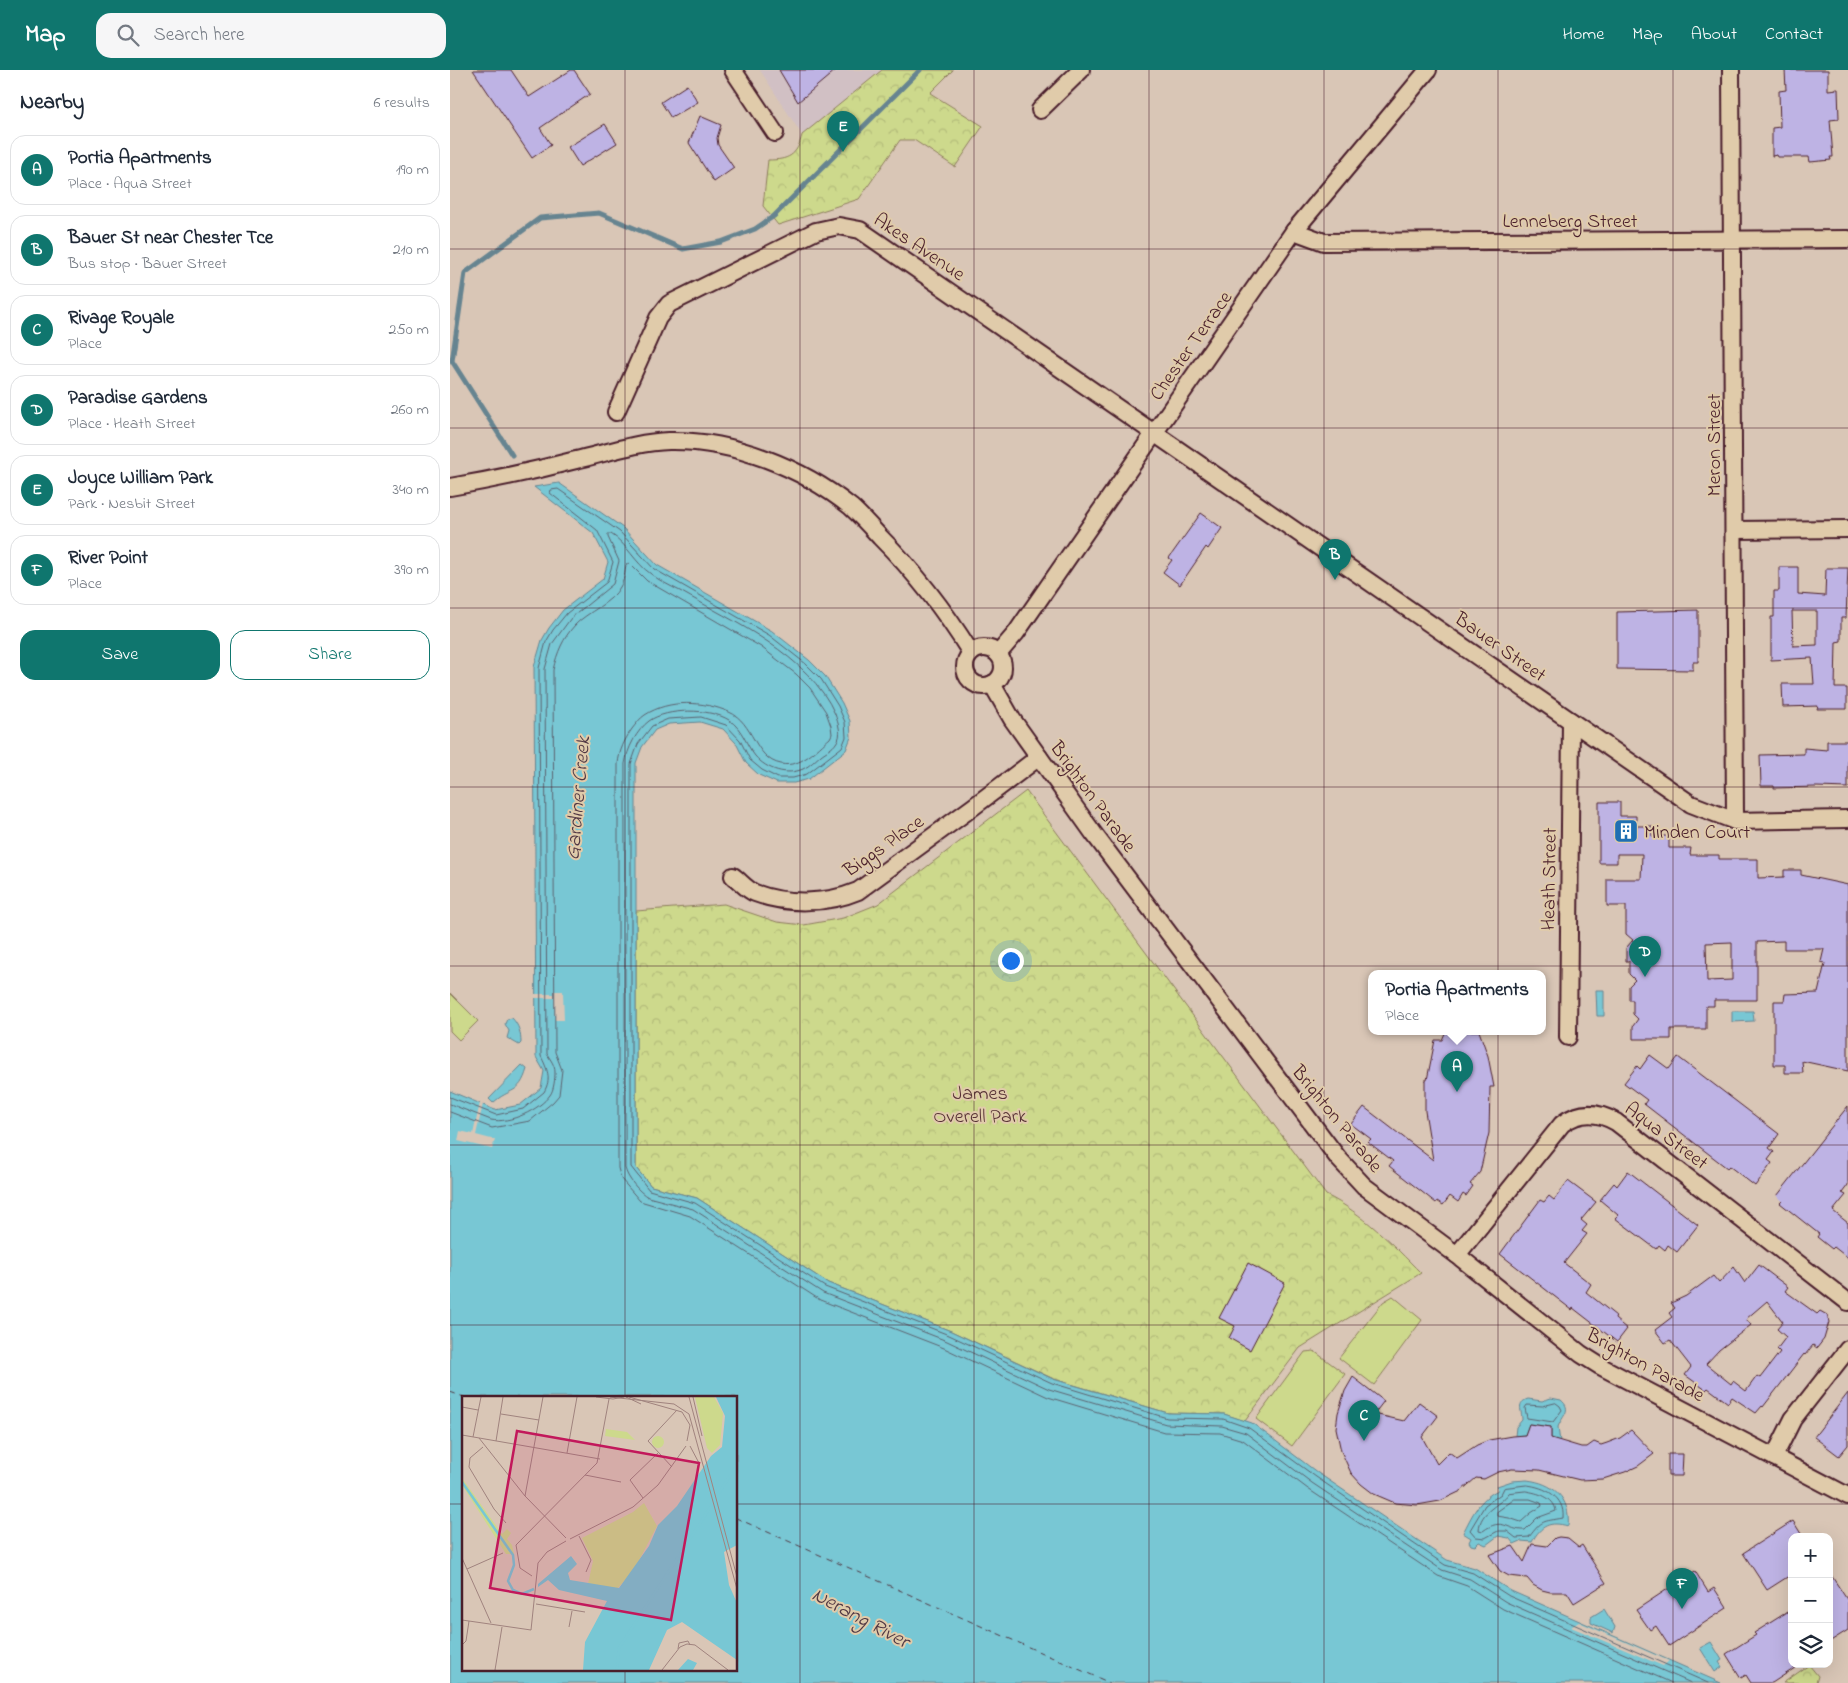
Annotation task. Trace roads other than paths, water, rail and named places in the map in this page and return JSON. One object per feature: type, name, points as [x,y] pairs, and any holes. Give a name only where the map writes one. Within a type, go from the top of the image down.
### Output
[{"type":"street","points":[[733,70],[775,132]]},
{"type":"street","points":[[1040,110],[1081,70]]},
{"type":"street","name":"Chester Terrace","points":[[998,654],[1016,634],[1294,231],[1428,70]]},
{"type":"street","name":"Meron Street","points":[[1731,70],[1735,821]]},
{"type":"street","name":"Akes Avenue","points":[[616,412],[658,318],[669,304],[816,231],[839,226],[860,230],[1155,432]]},
{"type":"street","name":"Lenneberg Street","points":[[1294,231],[1324,242],[1848,239]]},
{"type":"street","name":"Bauer Street","points":[[1155,432],[1691,804],[1735,821],[1848,820]]},
{"type":"street","points":[[450,487],[501,478],[632,446],[668,441],[705,444],[743,451],[782,466],[816,484],[851,508],[911,570],[945,614],[971,653]]},
{"type":"street","points":[[1734,530],[1848,529]]},
{"type":"street","points":[[978,648],[994,650],[1002,659],[1003,669],[1000,678],[992,684],[985,686],[979,685],[968,677],[965,665],[971,653],[978,648]]},
{"type":"street","name":"Brighton Parade","points":[[992,684],[1012,719],[1094,834],[1338,1158],[1364,1186],[1457,1255],[1581,1354],[1848,1496]]},
{"type":"street","name":"Heath Street","points":[[1568,1037],[1572,721]]},
{"type":"street","name":"Biggs Place","points":[[734,876],[753,892],[782,900],[842,898],[858,891],[973,808],[1039,757]]},
{"type":"street","name":"Aqua Street","points":[[1457,1255],[1562,1124],[1570,1117],[1588,1113],[1607,1117],[1616,1122],[1848,1302]]},
{"type":"street","points":[[1774,1457],[1793,1419],[1848,1349]]},
{"type":"water","name":"Nerang River","points":[[559,483],[623,528],[657,565],[772,631],[809,660],[825,676],[842,703],[850,721],[851,737],[846,750],[809,779],[794,783],[777,783],[759,775],[746,763],[736,743],[723,729],[700,722],[669,724],[655,730],[642,747],[636,763],[636,1168],[651,1186],[697,1198],[828,1283],[951,1331],[1053,1379],[1168,1413],[1224,1414],[1252,1423],[1318,1473],[1447,1560],[1475,1568],[1511,1591],[1721,1683],[450,1683],[450,1091],[495,1110],[520,1105],[541,1088],[544,1071],[536,1057],[534,667],[542,640],[563,610],[603,579],[608,562],[593,533],[534,487]]},
{"type":"water","points":[[1596,990],[1604,990],[1604,1016],[1597,1016]]},
{"type":"water","points":[[1732,1011],[1753,1011],[1754,1021],[1732,1022]]},
{"type":"water","points":[[512,1018],[520,1033],[521,1043],[519,1045],[507,1038],[509,1031],[505,1024],[507,1019]]},
{"type":"water","points":[[522,1065],[527,1069],[521,1083],[493,1103],[489,1099]]},
{"type":"water","points":[[1551,1398],[1561,1400],[1566,1407],[1566,1413],[1558,1427],[1560,1442],[1551,1438],[1551,1427],[1529,1424],[1525,1435],[1515,1436],[1516,1427],[1522,1420],[1520,1407],[1522,1403],[1528,1399],[1542,1401]]},
{"type":"water","points":[[1527,1480],[1552,1488],[1558,1494],[1567,1507],[1568,1526],[1551,1524],[1543,1528],[1532,1542],[1521,1541],[1514,1544],[1509,1538],[1498,1536],[1486,1545],[1479,1542],[1475,1546],[1471,1545],[1469,1542],[1471,1538],[1463,1533],[1481,1503],[1498,1490],[1497,1486],[1512,1481]]},
{"type":"water","points":[[1604,1609],[1615,1627],[1613,1633],[1591,1623],[1591,1617]]},
{"type":"water","points":[[1711,1642],[1722,1660],[1719,1662],[1722,1667],[1715,1672],[1700,1648]]},
{"type":"waterway","name":"Gardiner Creek","points":[[512,455],[452,361],[465,273],[540,218],[599,213],[683,249],[721,242],[755,229],[774,216],[920,70]]},
{"type":"place","name":"Joyce William Park","points":[[843,152]]},
{"type":"place","name":"Bauer St near Chester Tce","points":[[1335,580]]},
{"type":"place","name":"Minden Court","points":[[1626,831]]},
{"type":"place","name":"Paradise Gardens","points":[[1645,977]]},
{"type":"place","name":"Portia Apartments","points":[[1457,1092]]},
{"type":"place","name":"Rivage Royale","points":[[1364,1441]]},
{"type":"place","name":"River Point","points":[[1682,1609]]},
{"type":"park label","name":"James Overell Park","points":[[980,1104]]}]
